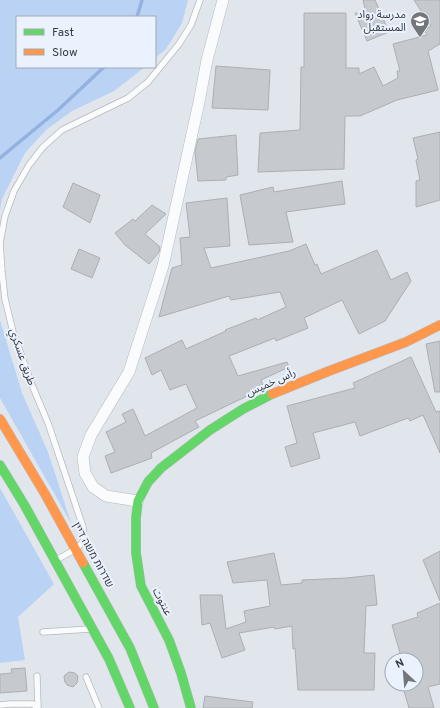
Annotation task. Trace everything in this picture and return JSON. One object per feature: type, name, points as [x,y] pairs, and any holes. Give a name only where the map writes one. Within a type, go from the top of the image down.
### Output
[{"type":"street","points":[[138,502],[106,496],[93,487],[85,473],[84,457],[91,435],[129,372],[163,266],[207,60],[223,0]]},
{"type":"street","name":"رأس خميس","points":[[138,502],[148,482],[161,468],[210,430],[243,409],[278,391],[406,342],[440,324]]},
{"type":"street","name":"שדרות משה דיין","points":[[0,419],[45,494],[130,648],[154,708]]},
{"type":"street","points":[[0,465],[25,506],[109,658],[130,708]]},
{"type":"street","name":"عنتوت","points":[[138,502],[136,518],[136,553],[141,586],[169,640],[181,673],[191,708]]},
{"type":"lane","name":"طريق عسكري","points":[[76,549],[84,541],[84,527],[48,423],[22,359],[13,332],[5,299],[0,243],[4,216],[14,191],[28,165],[43,147],[62,130],[128,98],[148,82],[179,44],[191,25],[200,0]]},
{"type":"lane","points":[[55,560],[76,549]]},
{"type":"lane","points":[[43,632],[92,628]]},
{"type":"lane","points":[[37,676],[38,708]]},
{"type":"lane","points":[[86,677],[99,708]]},
{"type":"lane","points":[[0,705],[33,704],[38,708]]},
{"type":"shaded area","points":[[0,0],[188,0],[182,23],[166,49],[156,57],[156,16],[16,16],[16,68],[144,68],[114,91],[72,111],[46,130],[25,153],[2,199],[0,210]]},
{"type":"shaded area","points":[[0,320],[22,393],[48,452],[71,523],[0,398]]},
{"type":"shaded area","points":[[0,488],[54,584],[18,617],[25,660],[0,663]]},
{"type":"building","points":[[363,0],[375,0],[389,32],[367,41],[355,13],[366,13]]},
{"type":"building","points":[[414,0],[440,0],[440,44],[428,51],[438,90],[397,100],[360,116],[345,116],[344,169],[258,172],[260,133],[300,130],[301,67],[304,67],[304,13],[346,13],[346,68],[359,68],[359,74],[374,67],[383,86],[398,78],[397,71],[400,71],[393,44],[427,35],[424,30],[431,26]]},
{"type":"building","points":[[216,66],[270,70],[268,110],[212,108]]},
{"type":"building","points":[[440,132],[440,200],[416,207],[416,181],[420,180],[416,160],[418,159],[413,138]]},
{"type":"building","points":[[236,135],[238,175],[226,177],[226,180],[198,181],[195,152],[198,139]]},
{"type":"building","points":[[342,181],[345,204],[286,212],[293,242],[249,245],[240,195],[273,187],[274,192]]},
{"type":"building","points":[[73,183],[100,195],[90,223],[63,207]]},
{"type":"building","points":[[227,198],[230,246],[204,248],[211,268],[289,251],[306,244],[315,265],[317,264],[321,274],[377,250],[391,280],[407,272],[411,281],[385,321],[359,334],[342,300],[304,318],[308,328],[276,341],[275,338],[229,356],[238,376],[287,362],[289,367],[261,380],[264,388],[195,421],[199,427],[151,453],[152,458],[111,473],[105,456],[115,452],[106,432],[126,422],[122,414],[133,409],[145,436],[197,408],[186,384],[170,390],[161,370],[152,375],[145,358],[182,340],[186,349],[226,331],[225,330],[256,318],[257,320],[286,307],[280,292],[231,300],[229,296],[159,317],[172,268],[182,265],[180,238],[190,237],[186,203]]},
{"type":"building","points":[[152,205],[166,214],[145,234],[160,247],[159,252],[149,264],[125,245],[115,233],[133,219],[135,221]]},
{"type":"building","points":[[79,249],[100,258],[92,278],[71,269]]},
{"type":"building","points":[[440,341],[440,392],[435,392],[426,344]]},
{"type":"building","points":[[411,357],[436,412],[440,411],[440,453],[423,415],[410,421],[408,418],[360,436],[355,422],[313,433],[320,458],[291,467],[285,447],[297,443],[287,406],[355,388],[353,383]]},
{"type":"building","points":[[440,551],[440,601],[423,560]]},
{"type":"building","points":[[274,553],[281,585],[302,583],[302,580],[374,575],[377,605],[366,606],[364,653],[375,653],[374,690],[298,690],[292,626],[275,629],[274,627],[239,633],[245,650],[222,658],[210,623],[202,625],[200,595],[222,595],[226,629],[246,622],[244,611],[270,606],[267,580],[233,583],[227,562]]},
{"type":"building","points":[[440,603],[440,684],[428,687],[434,708],[409,708],[404,692],[424,692],[424,652],[400,652],[392,625],[418,617],[417,613]]},
{"type":"building","points":[[25,668],[27,691],[0,693],[0,674],[12,673],[11,669]]},
{"type":"building","points":[[69,672],[75,673],[78,676],[77,683],[73,687],[67,685],[65,682],[64,677]]},
{"type":"building","points":[[205,696],[253,702],[252,708],[203,708]]},
{"type":"waterway","points":[[137,16],[142,0]]},
{"type":"waterway","points":[[0,158],[58,110],[103,68]]},
{"type":"traffic: fast","points":[[191,708],[181,673],[169,640],[141,586],[136,553],[136,518],[138,501],[148,482],[161,468],[210,430],[243,409],[272,394]]},
{"type":"traffic: fast","points":[[0,465],[25,506],[109,659],[130,708]]},
{"type":"traffic: fast","points":[[83,563],[130,648],[154,708]]},
{"type":"traffic: slow","points":[[272,394],[406,342],[440,325]]},
{"type":"traffic: slow","points":[[0,419],[45,494],[83,563]]},
{"type":"place","name":"مدرسة رواد المستقبل","points":[[420,38]]}]
